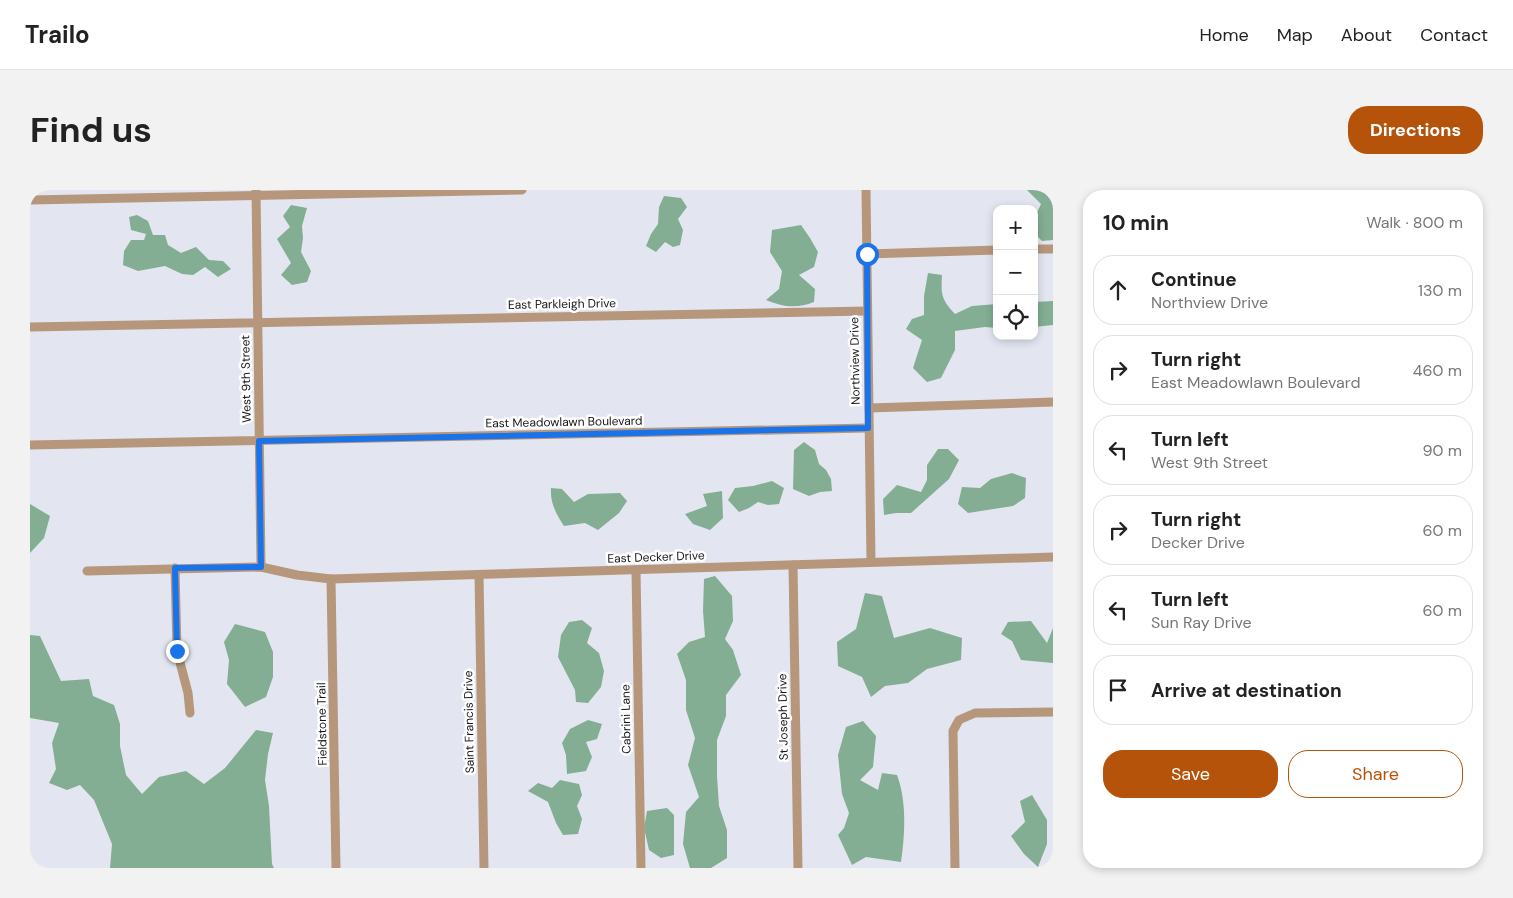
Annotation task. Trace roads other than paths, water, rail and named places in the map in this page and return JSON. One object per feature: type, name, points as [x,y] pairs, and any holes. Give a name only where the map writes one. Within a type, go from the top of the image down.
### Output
[{"type":"street","points":[[30,200],[256,193],[522,190]]},
{"type":"street","name":"Northview Drive","points":[[866,190],[871,562]]},
{"type":"street","name":"West 9th Street","points":[[256,193],[261,567]]},
{"type":"street","points":[[1038,249],[1053,249]]},
{"type":"street","points":[[867,254],[993,250]]},
{"type":"street","name":"East Parkleigh Drive","points":[[30,328],[867,311]]},
{"type":"street","points":[[869,408],[1053,402]]},
{"type":"street","name":"East Meadowlawn Boulevard","points":[[30,445],[868,428]]},
{"type":"street","name":"East Decker Drive","points":[[87,571],[261,567],[297,575],[331,579],[1053,557]]},
{"type":"street","name":"St Joseph Drive","points":[[793,565],[798,868]]},
{"type":"street","points":[[175,568],[177,651],[188,693],[190,712]]},
{"type":"street","name":"Cabrini Lane","points":[[636,570],[641,868]]},
{"type":"street","name":"Saint Francis Drive","points":[[479,575],[484,868]]},
{"type":"street","name":"Fieldstone Trail","points":[[331,579],[336,868]]},
{"type":"street","points":[[955,868],[953,731],[959,720],[975,713],[1053,712]]}]
